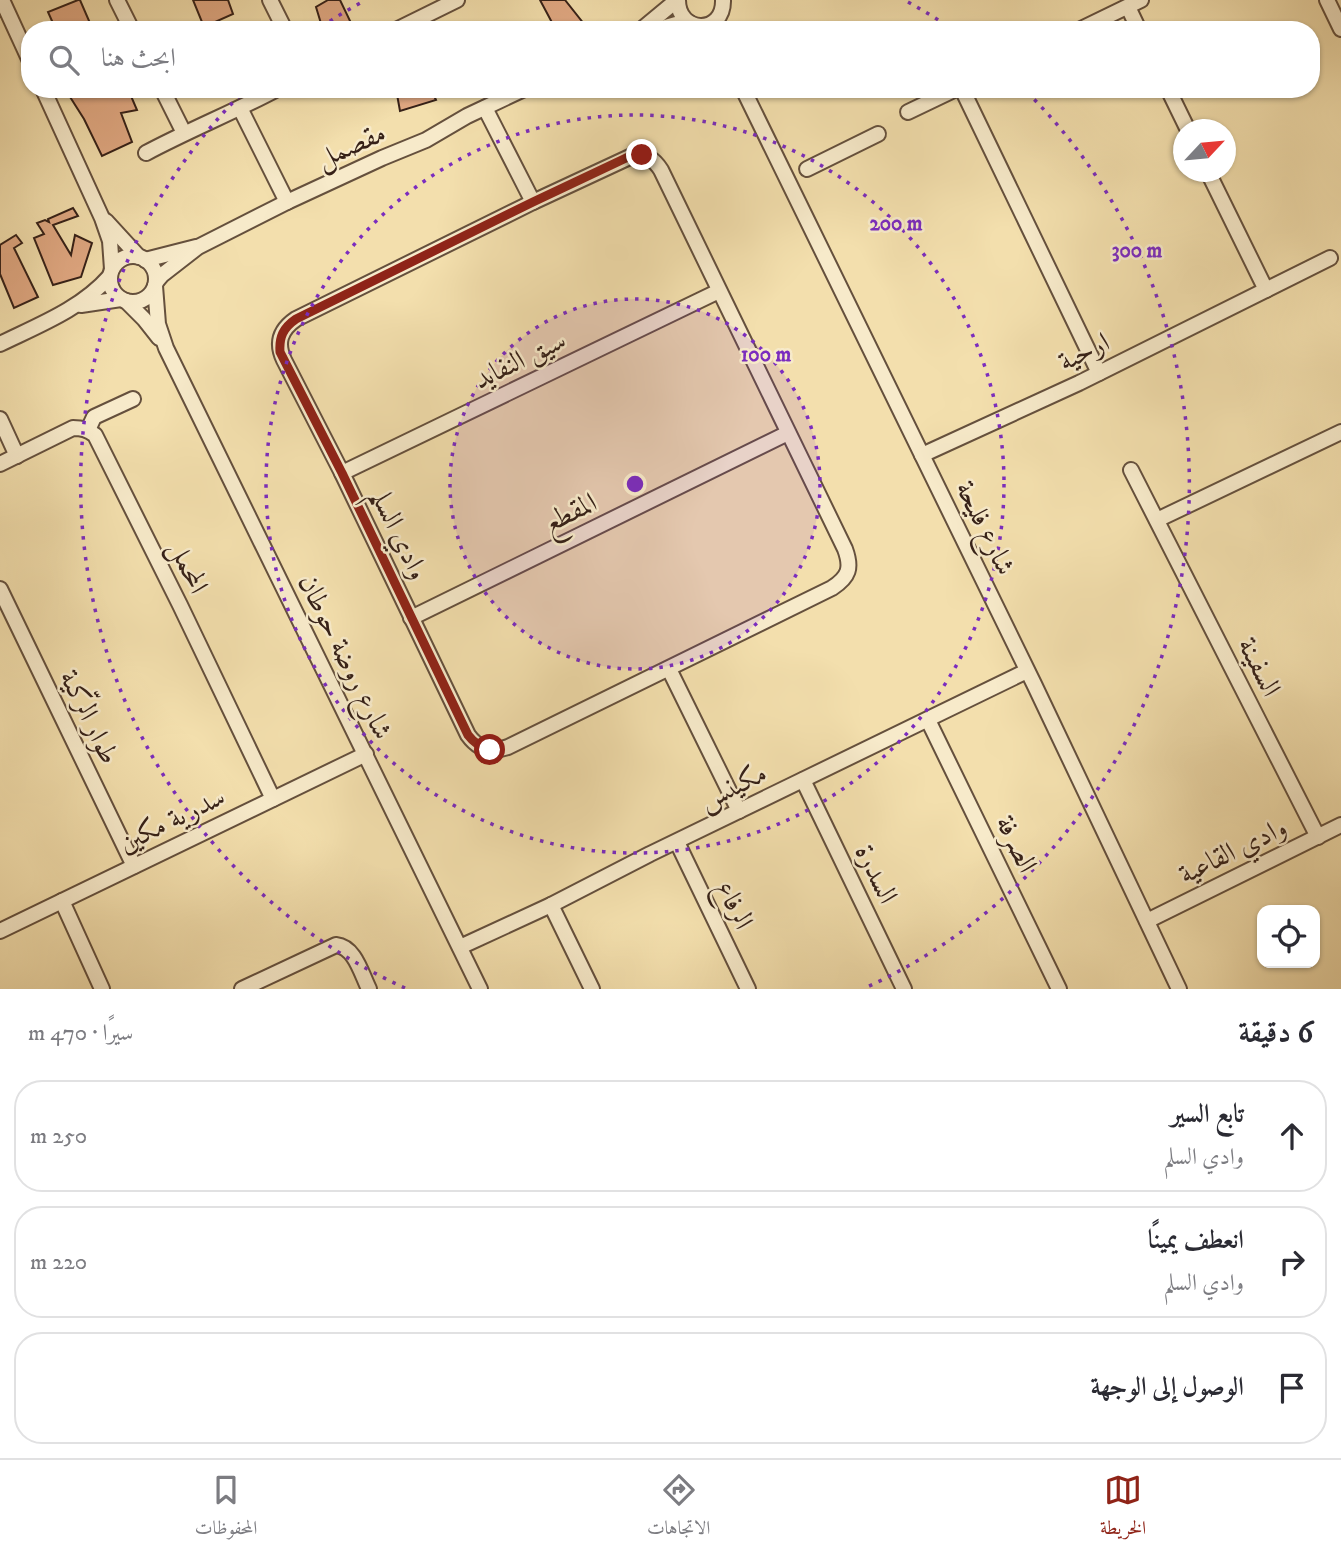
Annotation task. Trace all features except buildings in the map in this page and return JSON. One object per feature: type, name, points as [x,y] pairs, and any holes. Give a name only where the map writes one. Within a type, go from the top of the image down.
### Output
[{"type":"street","points":[[2,0],[21,41]]},
{"type":"street","points":[[117,0],[128,21]]},
{"type":"street","points":[[270,0],[280,21]]},
{"type":"street","points":[[408,21],[426,7],[457,0]]},
{"type":"street","points":[[1327,0],[1341,29]]},
{"type":"street","points":[[653,21],[676,3],[687,21]]},
{"type":"street","points":[[1098,21],[1135,3],[1138,21]]},
{"type":"street","points":[[715,21],[724,4]]},
{"type":"street","points":[[47,98],[102,218],[110,241],[112,289],[123,300]]},
{"type":"street","points":[[166,98],[184,133]]},
{"type":"street","points":[[146,153],[259,98]]},
{"type":"street","name":"مقصمل","points":[[155,284],[162,275],[198,247],[286,202],[426,140],[506,98]]},
{"type":"street","name":"شارع فليحة","points":[[747,98],[1179,989]]},
{"type":"street","points":[[908,112],[937,98]]},
{"type":"street","points":[[966,98],[1098,373]]},
{"type":"street","points":[[1172,98],[1183,119]]},
{"type":"street","points":[[240,108],[286,202]]},
{"type":"street","points":[[485,108],[533,202]]},
{"type":"street","points":[[807,169],[878,134]]},
{"type":"street","name":"وادي السلم","points":[[634,155],[642,155],[657,163],[849,560],[848,571],[842,582],[832,588],[508,747],[490,750],[473,742],[468,735],[342,473],[280,352],[279,342],[282,333],[296,319],[533,202],[634,155]]},
{"type":"street","points":[[1213,182],[1266,290]]},
{"type":"street","points":[[76,306],[123,300],[134,302],[147,298],[155,284],[154,270],[102,218]]},
{"type":"street","name":"مقصمل","points":[[142,258],[198,247]]},
{"type":"street","points":[[0,344],[76,306],[99,288],[116,264],[126,257],[142,258]]},
{"type":"street","name":"ارحية","points":[[922,455],[1098,373],[1330,258]]},
{"type":"street","name":"شارع روضة حوطان","points":[[155,284],[156,311],[166,348]]},
{"type":"street","name":"سيق النفايد","points":[[342,473],[719,291]]},
{"type":"street","name":"شارع روضة حوطان","points":[[123,300],[144,319],[166,348],[480,989]]},
{"type":"street","points":[[0,464],[73,428],[88,430],[94,418],[133,399]]},
{"type":"street","points":[[0,419],[17,456]]},
{"type":"street","name":"المحمل","points":[[88,430],[99,442],[273,799]]},
{"type":"street","points":[[1157,520],[1341,432]]},
{"type":"street","name":"المقطع","points":[[411,618],[788,433]]},
{"type":"street","name":"السفينة","points":[[1132,470],[1318,836]]},
{"type":"street","name":"طوار الرّكية","points":[[0,589],[134,866]]},
{"type":"street","points":[[669,669],[739,811]]},
{"type":"street","name":"مكينس","points":[[460,947],[1027,671]]},
{"type":"street","name":"الصرفة","points":[[928,720],[1059,989]]},
{"type":"street","name":"سدرية مكين","points":[[0,931],[366,754]]},
{"type":"street","name":"السدرة","points":[[803,780],[904,989]]},
{"type":"street","name":"وادي القاعية","points":[[1147,921],[1341,825]]},
{"type":"street","name":"الرفاع","points":[[677,842],[748,989]]},
{"type":"street","points":[[62,901],[102,989]]},
{"type":"street","points":[[551,905],[592,989]]},
{"type":"street","points":[[242,989],[336,945],[350,950],[369,989]]},
{"type":"route","points":[[490,750],[473,742],[468,735],[342,473],[280,352],[279,342],[282,333],[296,319],[533,202],[626,158],[642,155]]}]
